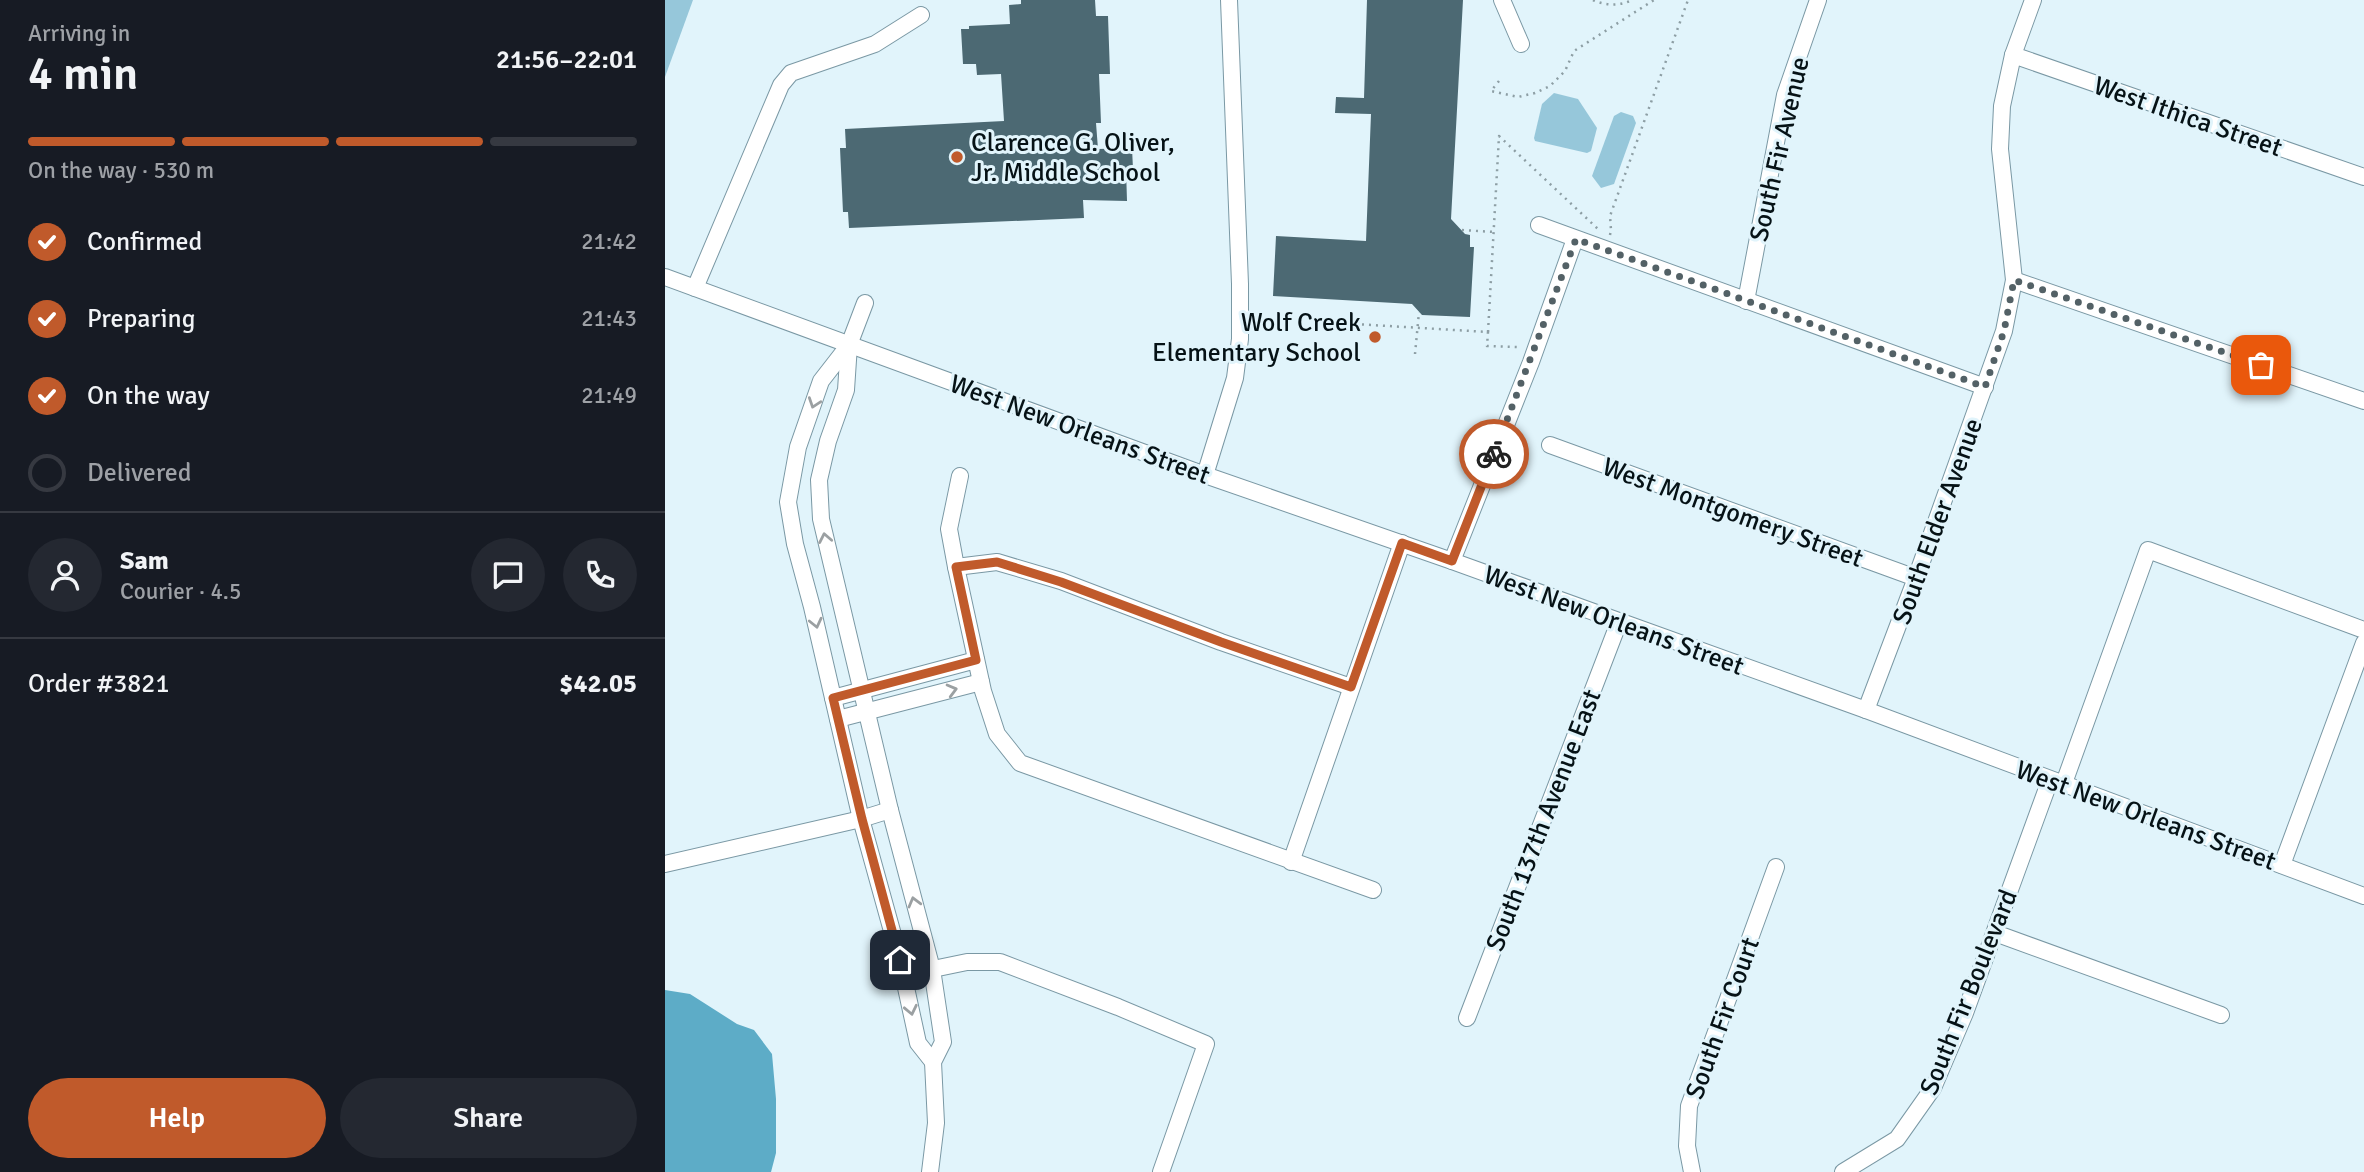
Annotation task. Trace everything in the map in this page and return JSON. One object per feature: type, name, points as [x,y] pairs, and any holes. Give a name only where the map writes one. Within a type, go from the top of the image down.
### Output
[{"type":"street","points":[[1205,475],[1235,378],[1240,339],[1229,0]]},
{"type":"street","points":[[1502,0],[1521,44]]},
{"type":"street","name":"South Fir Avenue","points":[[1747,301],[1785,95],[1818,0]]},
{"type":"street","name":"South Elder Avenue","points":[[1866,710],[1916,579],[2004,331],[2014,280],[2000,149],[2002,106],[2013,55],[2033,0]]},
{"type":"street","points":[[695,288],[781,85],[791,73],[875,44],[921,15]]},
{"type":"street","name":"West Ithica Street","points":[[2013,55],[2364,177]]},
{"type":"street","points":[[1539,225],[1985,387]]},
{"type":"street","points":[[1452,561],[1531,362],[1576,239]]},
{"type":"street","name":"West New Orleans Street","points":[[665,277],[1205,475],[1866,710],[2364,895]]},
{"type":"street","points":[[2014,280],[2364,401]]},
{"type":"street","points":[[865,303],[849,345],[821,381],[798,447],[787,502],[862,819],[904,975],[918,1043],[933,1062]]},
{"type":"street","points":[[849,345],[846,390],[828,441],[819,480],[821,519],[890,810],[932,969],[943,1042],[933,1062],[936,1123],[930,1172]]},
{"type":"street","name":"West Montgomery Street","points":[[1550,445],[1916,579]]},
{"type":"street","points":[[792,472],[819,480]]},
{"type":"street","points":[[960,476],[949,529],[956,567],[981,682],[997,734],[1020,763],[1373,890]]},
{"type":"street","points":[[1291,862],[1402,543]]},
{"type":"street","name":"South Fir Boulevard","points":[[1843,1172],[1897,1139],[1933,1088],[2148,550],[2364,630]]},
{"type":"street","points":[[956,567],[997,562],[1351,687]]},
{"type":"street","name":"South 137th Avenue East","points":[[1467,1018],[1619,622]]},
{"type":"street","points":[[2282,865],[2364,643]]},
{"type":"street","points":[[833,698],[976,660]]},
{"type":"street","points":[[921,675],[927,697]]},
{"type":"street","points":[[838,719],[981,682]]},
{"type":"street","points":[[665,864],[862,819],[890,810]]},
{"type":"street","name":"South Fir Court","points":[[1692,1172],[1687,1146],[1689,1106],[1776,867]]},
{"type":"street","points":[[1995,933],[2221,1015]]},
{"type":"street","points":[[904,975],[967,962],[1000,962],[1206,1044],[1161,1172]]},
{"type":"path","points":[[1593,0],[1602,5],[1625,4],[1632,0]]},
{"type":"path","points":[[1499,81],[1492,91],[1510,96],[1527,96],[1543,90],[1561,76],[1574,51],[1654,0]]},
{"type":"path","points":[[1609,235],[1610,216],[1688,0]]},
{"type":"path","points":[[1523,344],[1513,348],[1487,346],[1499,136],[1601,232]]},
{"type":"path","points":[[1462,230],[1494,232]]},
{"type":"path","points":[[1415,354],[1419,312]]},
{"type":"path","points":[[1355,324],[1488,332]]},
{"type":"shaded area","points":[[665,0],[693,0],[665,77]]},
{"type":"shaded area","points":[[1554,93],[1578,99],[1597,128],[1591,151],[1587,153],[1535,141],[1542,104]]},
{"type":"shaded area","points":[[1621,112],[1633,116],[1636,123],[1614,184],[1601,188],[1592,176],[1614,116]]},
{"type":"shaded area","points":[[665,990],[690,994],[737,1024],[754,1030],[772,1054],[776,1099],[776,1153],[771,1172],[665,1172]]},
{"type":"building","points":[[1021,0],[1095,0],[1096,16],[1108,16],[1110,74],[1099,74],[1101,123],[1096,123],[1098,149],[1132,148],[1133,169],[1126,169],[1127,201],[1083,200],[1084,218],[849,228],[848,212],[843,212],[840,148],[846,148],[845,129],[1004,121],[1001,74],[977,75],[976,64],[963,64],[961,29],[969,29],[969,26],[1010,24],[1009,5],[1021,4]]},
{"type":"building","points":[[1367,0],[1463,0],[1451,219],[1465,234],[1470,235],[1470,247],[1474,247],[1470,317],[1422,315],[1412,304],[1273,296],[1276,236],[1366,241],[1371,114],[1335,113],[1336,97],[1364,98]]},
{"type":"way so far","points":[[1494,454],[1576,239],[1985,387],[2004,331],[2014,280],[2261,365]]},
{"type":"place","name":"Clarence G. Oliver, Jr. Middle School","points":[[957,157]]},
{"type":"place","name":"Wolf Creek Elementary School","points":[[1375,337]]},
{"type":"route","points":[[900,960],[833,698],[976,660],[956,567],[997,562],[1061,582],[1351,687],[1402,543],[1452,561],[1494,454]]}]
